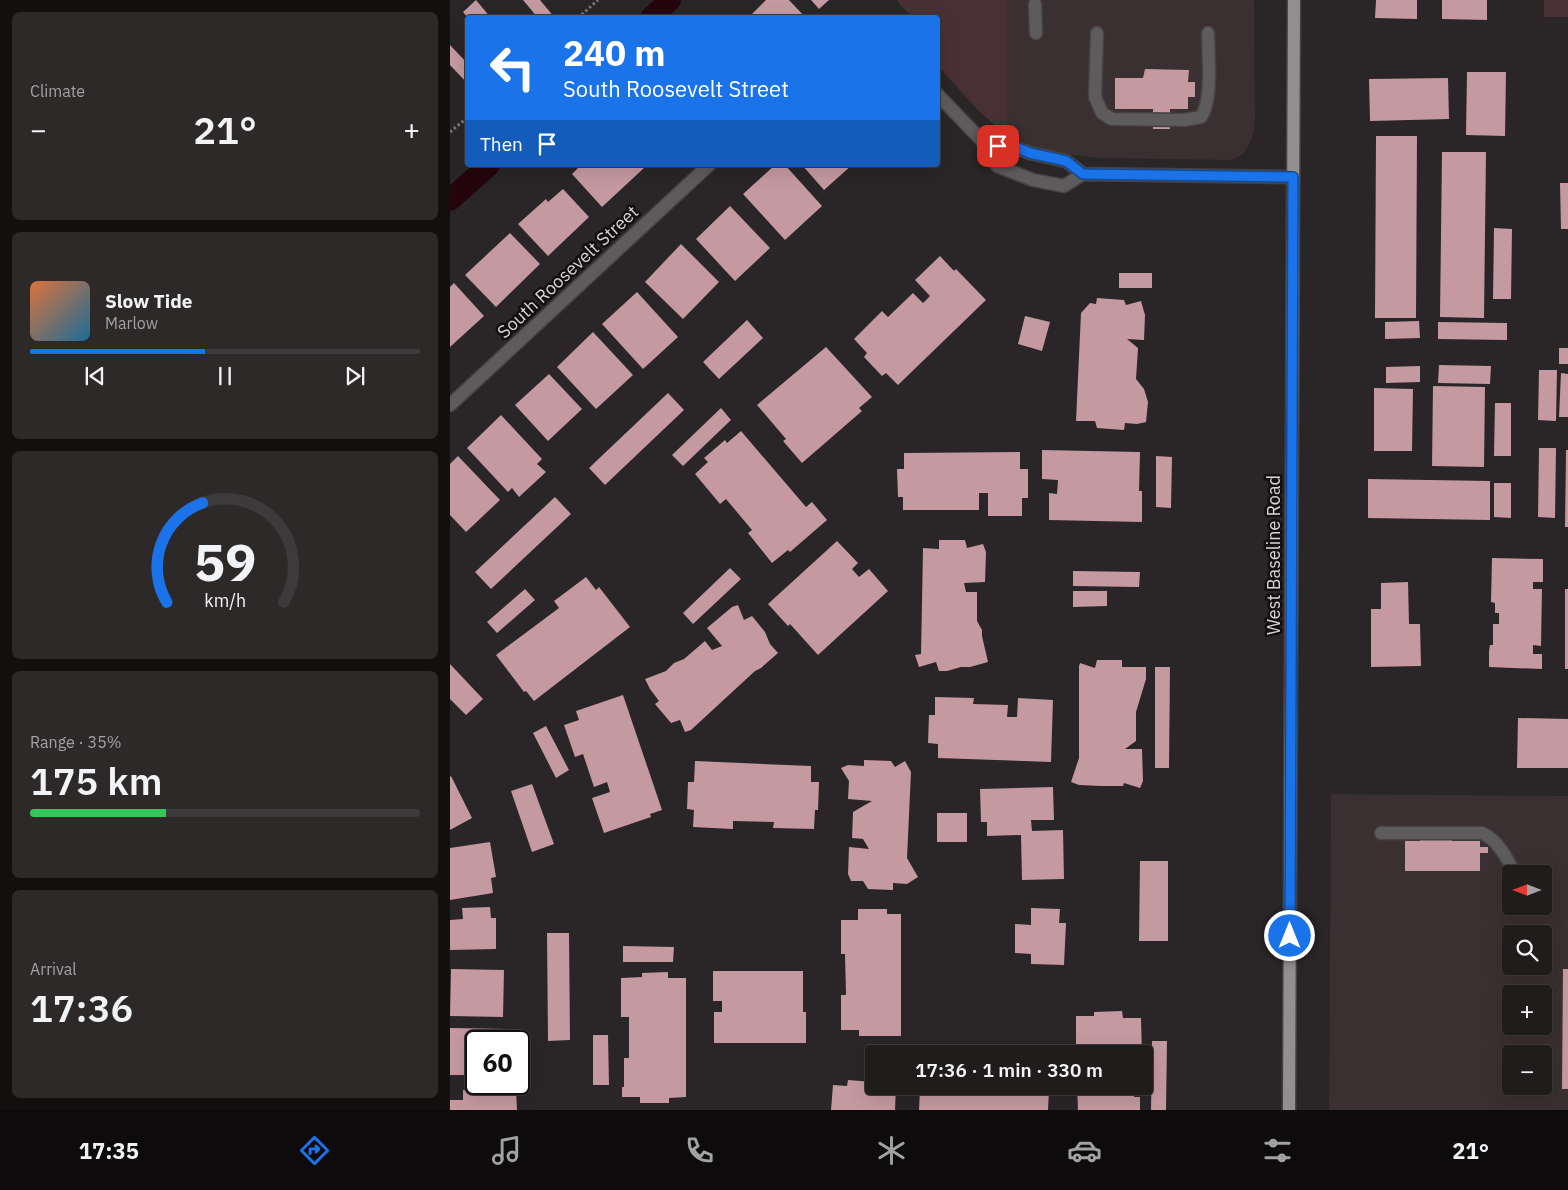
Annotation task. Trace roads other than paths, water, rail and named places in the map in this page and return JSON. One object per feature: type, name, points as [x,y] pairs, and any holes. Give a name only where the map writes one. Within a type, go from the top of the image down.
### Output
[{"type":"main road","name":"West Baseline Road","points":[[1289,1110],[1294,0]]},
{"type":"street","points":[[1035,4],[1036,33]]},
{"type":"street","points":[[1097,33],[1096,97],[1102,114],[1112,119],[1184,120],[1201,117],[1208,100],[1208,33]]},
{"type":"street","points":[[940,97],[958,119],[988,147],[997,166],[1033,180],[1064,186],[1083,174],[1293,177]]},
{"type":"street","points":[[988,147],[1008,144],[1030,153],[1066,161],[1083,174]]},
{"type":"street","name":"South Roosevelt Street","points":[[450,405],[707,167]]},
{"type":"street","points":[[1381,833],[1482,833],[1491,836],[1510,865]]},
{"type":"waterway","points":[[654,15],[670,0]]},
{"type":"waterway","points":[[450,200],[487,167]]}]
